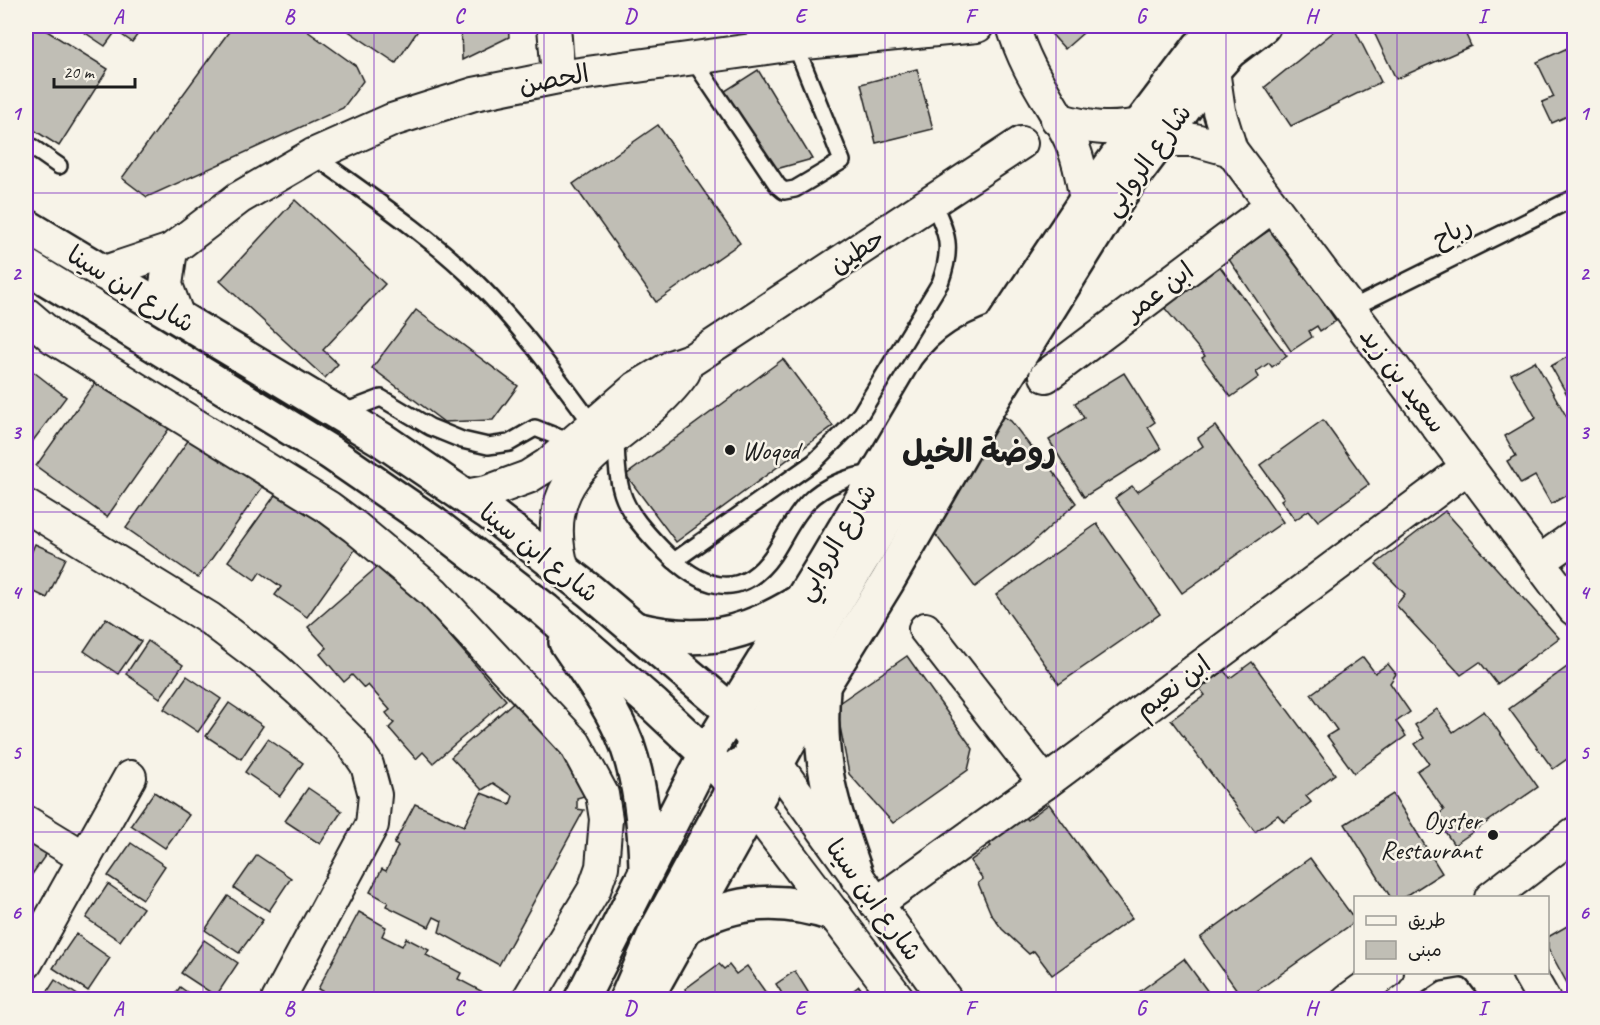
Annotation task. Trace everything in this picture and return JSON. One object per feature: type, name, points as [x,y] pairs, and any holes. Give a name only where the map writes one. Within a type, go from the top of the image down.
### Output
[{"type":"street","points":[[554,26],[558,77]]},
{"type":"street","name":"الحصن","points":[[102,273],[171,250],[239,198],[313,155],[392,120],[474,94],[558,77],[692,58],[794,35],[977,26]]},
{"type":"street","points":[[1013,26],[1023,57],[1075,152],[1086,200]]},
{"type":"street","points":[[1149,132],[1199,47],[1223,26]]},
{"type":"street","name":"شارع الروابي","points":[[581,999],[706,754],[936,374],[948,357],[977,340],[999,332],[1086,200],[1149,132],[1230,51],[1263,26]]},
{"type":"street","name":"سعيد بن زيد","points":[[1213,70],[1219,111],[1231,150],[1575,609]]},
{"type":"street","points":[[1057,119],[1093,129],[1149,132],[1195,140],[1231,150]]},
{"type":"street","name":"شارع الروابي","points":[[777,765],[887,582],[989,405],[1119,196],[1149,132]]},
{"type":"street","name":"حطين","points":[[465,496],[497,489],[528,477],[668,391],[693,359],[1021,143]]},
{"type":"street","name":"ابن عمر","points":[[1046,376],[1272,206]]},
{"type":"street","name":"شارع ابن سينا","points":[[26,226],[339,414],[465,496],[563,570],[731,711],[756,737],[777,765],[946,999]]},
{"type":"street","points":[[171,250],[166,285],[178,317]]},
{"type":"street","name":"شارع ابن سينا","points":[[26,266],[331,453],[434,524],[545,610],[706,754],[744,797],[899,999]]},
{"type":"street","points":[[26,314],[54,338],[328,507],[382,548],[433,592],[575,744],[602,794],[606,827],[602,867],[594,890],[528,999]]},
{"type":"street","points":[[645,999],[688,926],[744,797],[747,772],[756,737],[999,332]]},
{"type":"street","name":"حطين","points":[[563,570],[556,548],[555,527],[566,486],[579,468],[594,435]]},
{"type":"street","name":"ابن نعيم","points":[[876,904],[1045,783],[1468,467]]},
{"type":"street","points":[[26,506],[200,613],[241,641],[330,720],[350,740],[367,765],[375,795],[372,825],[278,999]]},
{"type":"street","points":[[1539,562],[1575,537]]},
{"type":"street","points":[[633,629],[661,636],[690,638],[726,636],[774,617],[799,602]]},
{"type":"street","points":[[545,610],[609,707],[626,744],[639,788],[646,870]]},
{"type":"street","points":[[926,629],[1045,783]]},
{"type":"street","points":[[824,684],[820,723],[822,762],[830,801],[857,877]]},
{"type":"street","points":[[731,711],[741,747],[744,797]]},
{"type":"street","points":[[626,999],[656,931],[744,797],[777,765]]},
{"type":"street","points":[[26,963],[130,777]]},
{"type":"street","points":[[26,822],[85,858]]},
{"type":"street","points":[[1492,896],[1575,834]]},
{"type":"street","points":[[1525,896],[1538,864]]},
{"type":"street","points":[[688,926],[707,915],[749,903],[793,903],[835,915]]},
{"type":"street","points":[[1529,974],[1544,999]]},
{"type":"lane","points":[[692,58],[778,186],[784,191],[795,189],[842,162],[794,35]]},
{"type":"lane","points":[[26,143],[59,166]]},
{"type":"lane","points":[[313,155],[437,246],[475,281],[538,350],[594,435],[617,477],[626,507],[635,520],[674,561],[708,584],[726,585],[743,581],[758,572],[772,556],[810,500],[849,478],[878,473]]},
{"type":"lane","name":"رباح","points":[[1350,309],[1575,198]]},
{"type":"lane","points":[[674,561],[814,462],[861,413],[940,283],[948,262],[949,240],[932,201]]},
{"type":"lane","points":[[339,414],[353,411],[370,400],[381,398],[430,428],[476,444],[500,446],[535,428],[594,435]]},
{"type":"lane","points":[[1428,999],[1453,987],[1461,987],[1471,999]]},
{"type":"building","points":[[26,26],[39,26],[108,69],[59,146],[26,125]]},
{"type":"building","points":[[75,26],[144,26],[132,42],[116,31],[105,46]]},
{"type":"building","points":[[233,26],[300,26],[356,66],[363,81],[343,108],[147,197],[122,178]]},
{"type":"building","points":[[341,26],[421,26],[396,63]]},
{"type":"building","points":[[461,26],[508,26],[509,37],[462,60]]},
{"type":"building","points":[[1051,26],[1091,26],[1065,49],[1047,29]]},
{"type":"building","points":[[1341,26],[1353,26],[1381,82],[1291,126],[1265,87]]},
{"type":"building","points":[[1371,26],[1462,26],[1471,46],[1396,79]]},
{"type":"building","points":[[1574,45],[1574,113],[1552,123],[1542,102],[1554,97],[1537,62]]},
{"type":"building","points":[[917,69],[933,129],[876,143],[861,84]]},
{"type":"building","points":[[758,70],[812,159],[769,171],[722,93]]},
{"type":"building","points":[[658,125],[740,243],[656,302],[573,184]]},
{"type":"building","points":[[295,200],[385,284],[323,350],[338,364],[325,378],[220,281]]},
{"type":"building","points":[[1273,228],[1336,321],[1320,331],[1317,326],[1309,331],[1312,337],[1291,351],[1228,258]]},
{"type":"building","points":[[1218,264],[1287,356],[1272,367],[1269,363],[1256,372],[1259,377],[1231,397],[1202,358],[1205,356],[1162,305]]},
{"type":"building","points":[[416,310],[518,386],[493,420],[444,422],[372,368]]},
{"type":"building","points":[[1574,353],[1574,407],[1551,366]]},
{"type":"building","name":"Woqod","points":[[783,359],[833,426],[676,542],[626,475]]},
{"type":"building","points":[[1535,361],[1574,430],[1574,491],[1551,504],[1535,476],[1521,484],[1507,461],[1516,456],[1505,436],[1536,418],[1511,374]]},
{"type":"building","points":[[26,366],[66,397],[26,450]]},
{"type":"building","points":[[102,373],[173,423],[107,517],[36,466]]},
{"type":"building","points":[[1124,373],[1155,422],[1148,427],[1161,449],[1084,497],[1049,440],[1084,418],[1075,403]]},
{"type":"building","points":[[999,414],[1011,421],[1030,446],[1038,451],[1076,503],[1029,546],[975,587],[926,522]]},
{"type":"building","points":[[1323,420],[1369,484],[1318,521],[1309,510],[1295,520],[1281,500],[1284,498],[1260,465]]},
{"type":"building","points":[[1215,426],[1283,522],[1182,593],[1115,498],[1132,486],[1137,492],[1203,446],[1198,438]]},
{"type":"building","points":[[192,435],[264,485],[198,578],[126,528]]},
{"type":"building","points":[[278,491],[357,547],[307,617],[275,595],[281,587],[260,572],[255,580],[228,561]]},
{"type":"building","points":[[1445,511],[1559,638],[1497,684],[1480,662],[1461,675],[1396,605],[1405,594],[1376,564]]},
{"type":"building","points":[[1097,524],[1160,614],[1059,684],[996,595]]},
{"type":"building","points":[[35,544],[66,558],[47,598],[26,588],[26,565]]},
{"type":"building","points":[[384,561],[506,700],[433,763],[423,752],[416,759],[389,728],[394,723],[386,713],[390,710],[368,685],[364,688],[352,675],[344,682],[320,654],[327,648],[308,627]]},
{"type":"building","points":[[106,618],[141,641],[118,674],[84,651]]},
{"type":"building","points":[[148,641],[183,665],[160,698],[126,674]]},
{"type":"building","points":[[907,656],[973,749],[968,770],[893,823],[849,774],[836,705]]},
{"type":"building","points":[[1363,657],[1375,673],[1388,664],[1396,674],[1390,683],[1410,712],[1396,722],[1406,736],[1354,773],[1327,736],[1337,730],[1311,694]]},
{"type":"building","points":[[1252,662],[1335,774],[1306,796],[1311,802],[1284,822],[1278,815],[1255,832],[1171,720],[1205,695],[1200,689],[1224,671],[1230,678]]},
{"type":"building","points":[[1574,662],[1574,754],[1553,769],[1509,709]]},
{"type":"building","points":[[187,676],[221,699],[198,732],[164,709]]},
{"type":"building","points":[[526,691],[578,757],[584,796],[577,798],[577,809],[584,810],[499,965],[439,932],[442,921],[434,917],[429,927],[386,906],[388,902],[370,892],[382,869],[386,871],[398,846],[394,844],[415,804],[464,826],[481,793],[510,804],[513,796],[493,783],[482,790],[451,757]]},
{"type":"building","points":[[229,703],[263,726],[241,759],[206,736]]},
{"type":"building","points":[[1437,709],[1453,732],[1484,711],[1538,787],[1454,845],[1435,817],[1444,810],[1417,771],[1429,763],[1415,744],[1424,738],[1415,725]]},
{"type":"building","points":[[268,739],[303,763],[280,796],[245,772]]},
{"type":"building","points":[[308,788],[342,811],[320,844],[285,821]]},
{"type":"building","points":[[154,792],[189,815],[165,848],[131,825]]},
{"type":"building","points":[[1393,794],[1442,873],[1406,896],[1390,896],[1345,824]]},
{"type":"building","points":[[1049,804],[1132,918],[1052,975],[1034,951],[1029,954],[1002,929],[991,914],[978,883],[983,879],[970,861],[991,846],[987,841],[1023,815],[1027,820]]},
{"type":"building","points":[[26,839],[47,853],[26,883]]},
{"type":"building","points":[[131,843],[165,866],[143,899],[108,876]]},
{"type":"building","points":[[257,855],[291,878],[269,911],[234,888]]},
{"type":"building","points":[[1310,858],[1354,918],[1354,922],[1244,1000],[1200,938]]},
{"type":"building","points":[[108,884],[143,908],[120,941],[86,918]]},
{"type":"building","points":[[228,896],[263,920],[239,953],[205,930]]},
{"type":"building","points":[[359,912],[386,927],[382,936],[402,946],[406,938],[429,950],[426,955],[461,973],[458,979],[483,992],[479,1000],[337,1000],[318,989]]},
{"type":"building","points":[[1574,922],[1574,996],[1549,950],[1549,936]]},
{"type":"building","points":[[76,934],[110,958],[88,991],[53,968]]},
{"type":"building","points":[[204,940],[238,963],[216,996],[181,973]]},
{"type":"building","points":[[1184,959],[1214,1000],[1128,1000]]},
{"type":"building","points":[[719,964],[724,969],[729,965],[736,974],[747,966],[771,1000],[692,1000],[685,989]]},
{"type":"building","points":[[795,971],[813,1000],[786,1000],[776,984]]},
{"type":"building","points":[[55,980],[85,1000],[42,1000]]},
{"type":"building","points":[[859,986],[869,1000],[841,1000]]},
{"type":"building","points":[[180,987],[198,1000],[171,1000]]},
{"type":"place","name":"Woqod","points":[[730,450]]},
{"type":"place","name":"Oyster Restaurant","points":[[1493,835]]},
{"type":"district","name":"روضة الخيل","points":[[979,451]]}]
